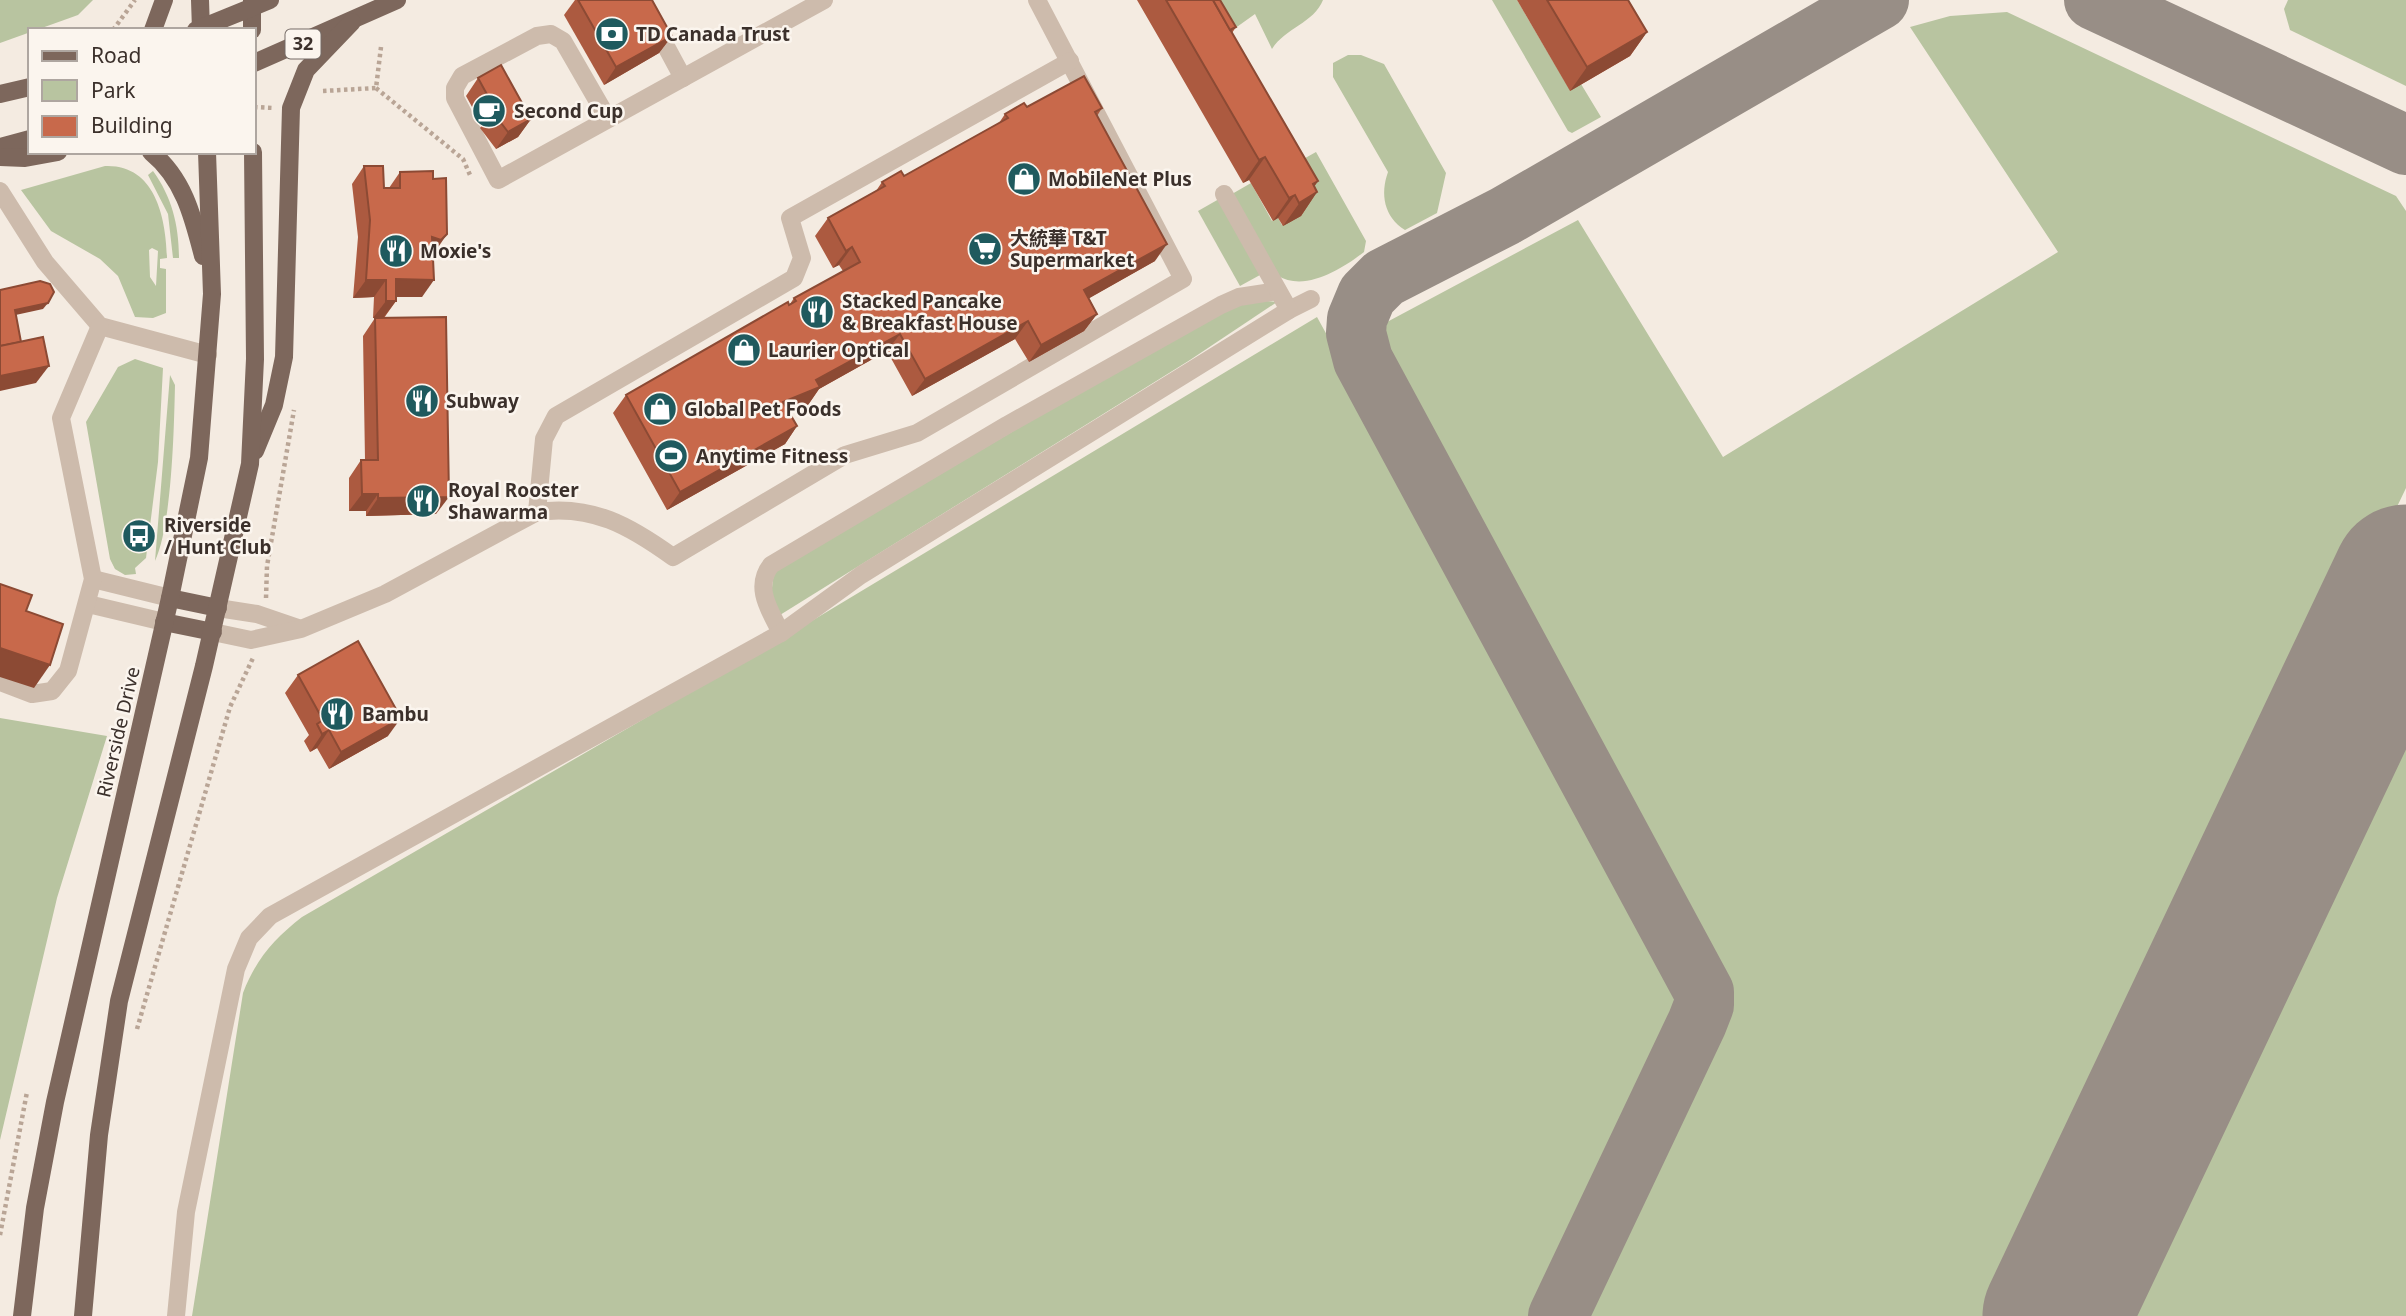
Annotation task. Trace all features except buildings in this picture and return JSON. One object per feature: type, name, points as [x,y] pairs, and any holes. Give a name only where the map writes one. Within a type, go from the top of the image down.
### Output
[{"type":"main road","points":[[154,28],[164,0]]},
{"type":"main road","points":[[200,0],[200,28]]},
{"type":"main road","points":[[202,28],[252,4],[270,0]]},
{"type":"main road","name":"32","points":[[256,62],[397,0]]},
{"type":"main road","points":[[252,4],[252,28]]},
{"type":"main road","points":[[83,1316],[99,1135],[115,1020],[218,608],[250,464],[274,405],[284,357],[291,108],[306,69],[352,22]]},
{"type":"main road","points":[[0,94],[28,87]]},
{"type":"main road","points":[[0,148],[28,140]]},
{"type":"main road","points":[[0,157],[25,158],[47,154]]},
{"type":"main road","points":[[153,154],[175,176],[186,197],[212,294]]},
{"type":"main road","name":"Riverside Drive","points":[[22,1316],[35,1208],[55,1102],[170,598],[199,457],[212,294],[207,154]]},
{"type":"main road","points":[[250,464],[255,359],[253,154]]},
{"type":"main road","points":[[170,598],[218,608]]},
{"type":"main road","points":[[164,622],[212,632]]},
{"type":"lane","points":[[640,0],[683,78]]},
{"type":"lane","points":[[608,119],[563,41],[551,34],[537,36],[462,76],[454,88],[455,98],[498,180],[824,0]]},
{"type":"lane","points":[[212,632],[251,640],[301,629],[385,594],[537,512],[562,509],[632,528],[673,557],[845,455],[917,433],[1183,279],[1037,0]]},
{"type":"lane","points":[[537,512],[544,439],[556,416],[794,278],[802,258],[790,218],[1070,61]]},
{"type":"lane","points":[[0,191],[45,262],[100,327],[208,355]]},
{"type":"lane","points":[[1223,194],[1289,310]]},
{"type":"lane","points":[[782,633],[763,594],[764,578],[771,565],[1007,425],[1221,304],[1239,297],[1278,291]]},
{"type":"lane","points":[[176,1316],[186,1212],[236,969],[249,938],[258,926],[270,916],[782,633],[861,575],[1289,310],[1311,299]]},
{"type":"lane","points":[[0,682],[32,694],[52,691],[68,671],[83,624],[93,579],[61,418],[100,327]]},
{"type":"lane","points":[[93,579],[170,598]]},
{"type":"lane","points":[[88,604],[164,622]]},
{"type":"lane","points":[[218,608],[257,614],[301,629]]},
{"type":"path","points":[[114,28],[135,0]]},
{"type":"path","points":[[376,88],[381,47]]},
{"type":"path","points":[[323,91],[376,88],[463,159],[470,175]]},
{"type":"path","points":[[136,1034],[230,707],[243,673],[251,664]]},
{"type":"path","points":[[0,1236],[27,1092]]},
{"type":"green space","points":[[0,0],[93,0],[78,15],[42,28],[28,28],[28,33],[0,43]]},
{"type":"green space","points":[[1207,0],[1323,0],[1313,14],[1272,49],[1255,14],[1227,34]]},
{"type":"green space","points":[[1492,0],[1517,0],[1570,90],[1581,84],[1601,117],[1572,133],[1568,131]]},
{"type":"green space","points":[[2288,0],[2406,0],[2406,86],[2290,30],[2284,9]]},
{"type":"green space","points":[[2007,12],[2396,196],[2406,211],[2406,488],[2009,1316],[1578,1316],[1729,998],[1380,355],[1387,322],[1578,220],[1723,457],[2058,252],[1910,27],[1950,16]]},
{"type":"green space","points":[[1348,55],[1361,55],[1384,64],[1446,173],[1437,213],[1405,230],[1388,212],[1384,189],[1388,172],[1333,77],[1333,63]]},
{"type":"green space","points":[[1316,152],[1366,241],[1364,252],[1322,277],[1288,280],[1277,275],[1232,194],[1251,183],[1272,221],[1278,218],[1282,225],[1282,171]]},
{"type":"green space","points":[[105,166],[122,168],[136,174],[154,196],[164,226],[167,258],[160,259],[160,268],[166,269],[166,313],[153,318],[135,317],[118,276],[100,259],[51,231],[21,190]],"holes":[[[152,248],[158,251],[156,286],[150,277],[149,250]]]},
{"type":"green space","points":[[153,171],[173,212],[179,258],[173,258],[168,214],[148,175]]},
{"type":"green space","points":[[1219,199],[1260,275],[1240,286],[1198,211]]},
{"type":"green space","points":[[1257,300],[1277,302],[1190,360],[780,615],[771,595],[774,572],[1219,310]]},
{"type":"green space","points":[[1317,317],[1675,966],[1681,991],[1681,1013],[1538,1316],[192,1316],[243,993],[260,960],[292,925],[785,637]]},
{"type":"green space","points":[[135,359],[163,368],[158,462],[146,558],[135,568],[136,574],[125,575],[115,569],[110,559],[86,422],[118,367]]},
{"type":"green space","points":[[170,375],[175,385],[169,501],[161,545],[155,561]]},
{"type":"green space","points":[[2406,669],[2406,1316],[2101,1316]]},
{"type":"green space","points":[[0,718],[107,736],[57,898],[0,1140]]},
{"type":"taxiway","points":[[1558,1316],[1697,1023],[1704,1005],[1704,992],[1363,360],[1356,333],[1357,319],[1367,295],[1384,278],[1505,216],[1879,0]]},
{"type":"taxiway","points":[[2094,0],[2406,145]]},
{"type":"runway","points":[[2056,1316],[2406,578]]},
{"type":"place","name":"TD Canada Trust","points":[[612,34]]},
{"type":"place","name":"Second Cup","points":[[489,111]]},
{"type":"place","name":"MobileNet Plus","points":[[1024,179]]},
{"type":"place","name":"大統華 T&T Supermarket","points":[[985,249]]},
{"type":"place","name":"Moxie's","points":[[396,251]]},
{"type":"place","name":"Stacked Pancake & Breakfast House","points":[[817,312]]},
{"type":"place","name":"Laurier Optical","points":[[744,350]]},
{"type":"place","name":"Subway","points":[[422,401]]},
{"type":"place","name":"Global Pet Foods","points":[[660,409]]},
{"type":"place","name":"Anytime Fitness","points":[[671,456]]},
{"type":"place","name":"Royal Rooster Shawarma","points":[[423,501]]},
{"type":"place","name":"Riverside / Hunt Club","points":[[139,536]]},
{"type":"place","name":"Bambu","points":[[337,714]]}]
